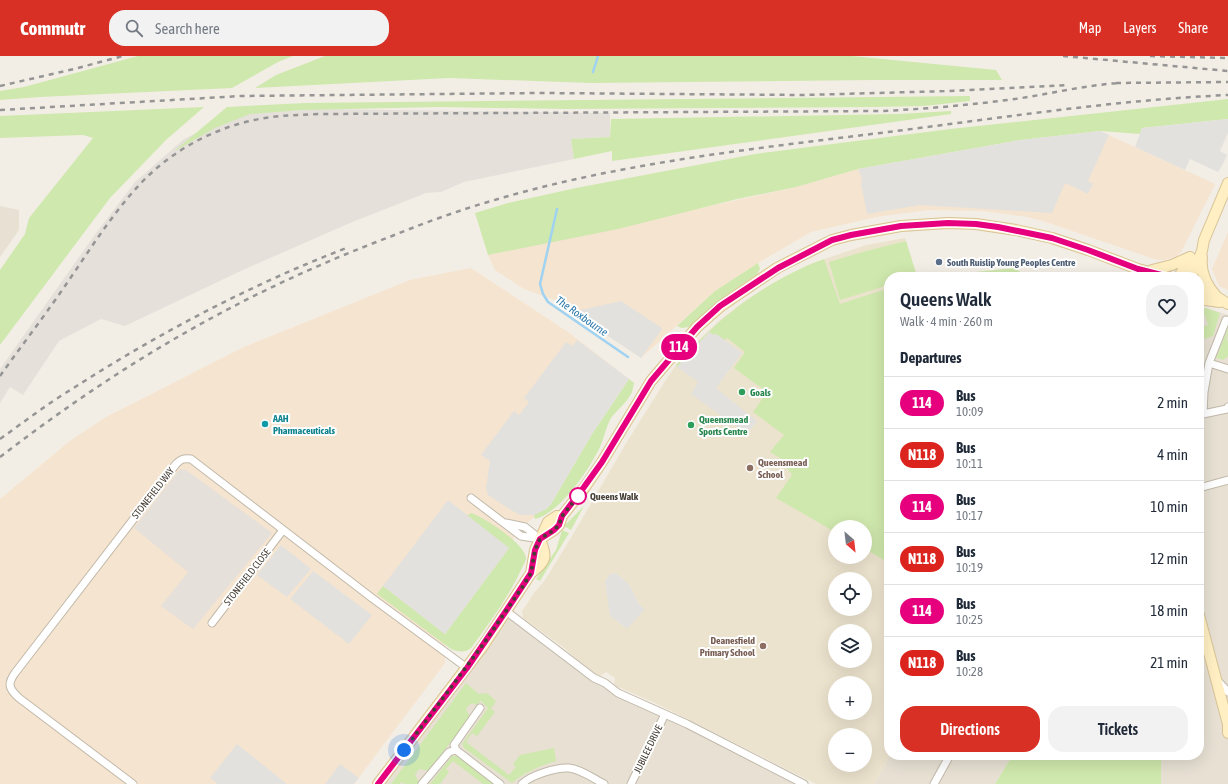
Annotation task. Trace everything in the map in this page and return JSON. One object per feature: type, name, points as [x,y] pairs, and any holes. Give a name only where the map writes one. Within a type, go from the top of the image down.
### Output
[{"type":"street","points":[[1203,272],[1202,251],[1204,240],[1228,183]]},
{"type":"street","points":[[378,784],[467,668],[506,611],[531,573],[535,550],[548,522],[557,516],[562,516],[581,492],[602,462],[651,381],[697,327],[720,306],[754,283],[778,268],[832,240],[901,226],[948,223],[976,224],[1016,230],[1052,238],[1145,272],[1172,265],[1190,257]]},
{"type":"street","points":[[1182,272],[1190,257],[1204,240]]},
{"type":"street","points":[[1192,272],[1202,251]]},
{"type":"street","points":[[1204,275],[1209,286],[1217,297]]},
{"type":"street","points":[[1204,291],[1228,304]]},
{"type":"street","points":[[1204,300],[1228,304]]},
{"type":"street","points":[[1204,381],[1209,363],[1226,320],[1228,320]]},
{"type":"street","points":[[1209,363],[1228,369]]},
{"type":"street","points":[[1204,414],[1227,409],[1228,407]]},
{"type":"street","name":"STONEFIELD WAY","points":[[133,784],[18,698],[11,689],[10,684],[11,679],[171,470],[181,460],[186,458],[191,460],[372,598],[467,668]]},
{"type":"street","points":[[1204,487],[1228,480]]},
{"type":"street","points":[[471,498],[504,522],[525,527],[540,539]]},
{"type":"street","name":"STONEFIELD CLOSE","points":[[212,623],[283,530]]},
{"type":"street","points":[[506,611],[594,678],[605,683],[618,693],[665,714],[804,784]]},
{"type":"street","points":[[1204,633],[1228,724],[1228,733]]},
{"type":"street","points":[[1217,680],[1228,692]]},
{"type":"street","points":[[480,708],[454,745],[456,750],[500,784]]},
{"type":"street","name":"JUBILEE DRIVE","points":[[631,784],[665,714]]},
{"type":"street","points":[[422,784],[449,752],[456,750]]},
{"type":"street","points":[[934,784],[947,760]]},
{"type":"street","points":[[522,784],[526,780],[536,775],[570,768],[578,770],[604,784]]},
{"type":"shaded area","points":[[320,109],[610,113],[610,137],[571,139],[574,159],[464,182],[441,192],[426,193],[350,223],[245,269],[125,326],[101,319],[59,341],[23,395],[10,387],[0,403],[0,369],[96,233],[135,182],[184,139],[217,123],[253,113]]},
{"type":"shaded area","points":[[1228,119],[1228,133],[1220,151],[1227,155],[1218,172],[1190,159],[1185,170],[1135,147],[1142,128]]},
{"type":"shaded area","points":[[1100,131],[1215,184],[1181,252],[1177,256],[1165,260],[1157,260],[1046,222],[1027,217],[983,211],[928,210],[876,217],[811,232],[758,263],[715,291],[641,358],[555,300],[524,289],[495,270],[488,255],[796,187],[858,169]]},
{"type":"shaded area","points":[[1100,131],[1109,135],[1088,181],[1093,184],[1088,194],[1065,183],[1052,213],[920,205],[867,214],[861,184],[862,178],[858,169],[1021,140]]},
{"type":"shaded area","points":[[0,206],[19,210],[19,230],[0,257]]},
{"type":"shaded area","points":[[1228,232],[1228,290],[1219,286],[1212,269]]},
{"type":"shaded area","name":"Queensmead School","points":[[905,238],[915,272],[884,272],[884,760],[887,760],[874,784],[816,784],[655,703],[616,686],[614,684],[615,678],[606,672],[600,676],[597,675],[563,647],[523,618],[522,611],[545,580],[625,445],[676,365],[720,320],[746,300],[773,283],[810,264],[866,245]]},
{"type":"shaded area","points":[[471,268],[568,332],[629,379],[592,433],[551,504],[517,531],[509,548],[445,634],[445,663],[354,784],[0,784],[0,499],[71,440],[106,417],[244,347],[410,280]]},
{"type":"shaded area","points":[[621,301],[662,328],[641,358],[572,312]]},
{"type":"shaded area","points":[[1204,308],[1228,315],[1228,784],[1161,784],[1161,760],[1204,760]]},
{"type":"shaded area","points":[[709,332],[714,335],[716,334],[742,353],[716,388],[757,421],[747,434],[691,394],[698,382],[677,367]]},
{"type":"shaded area","points":[[577,340],[629,379],[592,434],[551,504],[546,509],[534,515],[520,515],[488,495],[486,488],[490,461],[481,455],[514,411],[519,415],[529,402],[524,398],[566,342],[573,346]]},
{"type":"shaded area","points":[[180,469],[186,470],[272,533],[193,629],[161,606],[188,572],[134,528]]},
{"type":"shaded area","points":[[448,500],[509,548],[445,634],[383,586]]},
{"type":"shaded area","points":[[281,545],[311,569],[287,597],[257,575]]},
{"type":"shaded area","points":[[313,571],[372,615],[349,644],[290,599]]},
{"type":"shaded area","points":[[616,573],[629,584],[639,604],[645,609],[627,629],[610,616],[605,581],[610,574]]},
{"type":"shaded area","points":[[508,614],[594,678],[800,784],[379,784]]},
{"type":"shaded area","points":[[237,744],[287,784],[218,784],[210,778]]},
{"type":"shaded area","points":[[887,760],[1010,760],[995,784],[874,784]]},
{"type":"shaded area","points":[[340,764],[359,778],[354,784],[325,784]]},
{"type":"green space","points":[[138,56],[293,56],[278,62],[232,88],[0,100],[0,91],[24,87]]},
{"type":"green space","points":[[325,56],[852,56],[996,70],[1002,80],[591,83],[449,78],[255,88],[276,75]]},
{"type":"green space","points":[[970,96],[970,101],[924,106],[566,109],[438,107],[302,110],[250,114],[215,128],[173,152],[227,107],[305,103]]},
{"type":"green space","points":[[1228,99],[1228,119],[1142,128],[1140,134],[1100,131],[1021,140],[858,169],[796,187],[737,199],[618,229],[488,255],[475,213],[508,203],[576,188],[755,154],[950,129]]},
{"type":"green space","points":[[204,107],[166,140],[110,198],[0,345],[0,270],[25,234],[29,218],[93,138],[83,135],[0,138],[0,116]]},
{"type":"green space","points":[[951,111],[951,114],[612,161],[612,151],[574,159],[571,139],[610,137],[611,119],[899,114]]},
{"type":"green space","points":[[906,241],[916,272],[884,272],[884,287],[840,300],[829,262]]},
{"type":"green space","points":[[824,259],[840,304],[884,290],[884,560],[872,553],[872,520],[828,520],[828,528],[776,498],[792,475],[780,458],[770,452],[784,435],[753,412],[767,392],[734,368],[745,352],[727,338],[725,340],[716,334],[714,336],[709,332],[744,303],[782,278]]},
{"type":"green space","points":[[758,263],[760,269],[757,274],[725,296],[689,327],[682,328],[677,326],[715,291]]},
{"type":"green space","points":[[1015,268],[1020,272],[975,272]]},
{"type":"green space","points":[[1204,308],[1220,313],[1213,336],[1204,339],[1204,326],[1208,325],[1204,315]]},
{"type":"green space","points":[[1228,328],[1228,356],[1223,360],[1216,358]]},
{"type":"green space","points":[[709,332],[677,367],[676,365]]},
{"type":"green space","points":[[629,379],[634,383],[632,393],[611,418],[600,447],[589,467],[564,500],[545,515],[535,519],[534,515],[546,509],[551,504],[592,434]]},
{"type":"green space","points":[[584,506],[571,530],[564,526]]},
{"type":"green space","points":[[471,513],[504,532],[520,546],[526,559],[504,600],[471,648],[466,651],[459,651],[451,649],[377,594],[383,586],[445,634],[509,548],[467,516]]},
{"type":"green space","points":[[562,530],[569,533],[540,581],[536,579],[556,550]]},
{"type":"green space","points":[[466,683],[479,694],[487,693],[496,701],[491,709],[495,712],[477,736],[472,733],[466,742],[509,775],[516,767],[513,764],[520,755],[554,748],[556,761],[533,770],[512,783],[464,748],[462,744],[488,708],[481,701],[476,705],[472,703],[468,706],[466,710],[470,716],[429,771],[419,769],[415,775],[419,782],[418,784],[405,784],[402,782],[400,784],[391,784]]},
{"type":"green space","points":[[452,756],[457,756],[462,759],[494,784],[483,784],[453,761],[446,769],[449,772],[440,784],[430,784]]},
{"type":"green space","points":[[1161,760],[1161,784],[995,784],[1009,761]]},
{"type":"waterway","name":"The Roxbourne","points":[[593,72],[598,56]]},
{"type":"waterway","name":"The Roxbourne","points":[[557,209],[540,284],[543,294],[548,302],[628,357]]},
{"type":"railway","points":[[0,86],[123,56]]},
{"type":"railway","points":[[1063,56],[1228,71]]},
{"type":"railway","points":[[1150,56],[1228,58]]},
{"type":"railway","points":[[1116,83],[1228,82]]},
{"type":"railway","points":[[0,376],[113,217],[143,181],[169,158],[184,148],[215,132],[248,121],[279,116],[320,114],[881,111],[981,103],[1120,83]]},
{"type":"railway","points":[[0,110],[241,96],[541,93],[805,95],[949,91],[1068,85]]},
{"type":"railway","points":[[0,457],[69,406],[117,374],[165,344],[239,303],[315,267],[366,246],[416,226],[491,201],[540,187],[590,176],[641,166],[743,150],[1103,105],[1186,97],[1228,95]]},
{"type":"railway","points":[[0,439],[45,407],[105,368],[172,329],[242,293],[313,261],[349,247]]},
{"type":"bus line","name":"114","points":[[378,784],[467,668],[506,611],[531,573],[532,559],[540,539],[559,525],[562,516],[574,502],[602,462],[651,381],[684,341],[720,306],[778,268],[832,240],[901,226],[925,224],[976,224],[1016,230],[1072,244],[1138,269],[1152,272]]},
{"type":"place","name":"South Ruislip Young Peoples Centre","points":[[939,262]]},
{"type":"place","name":"Goals","points":[[742,392]]},
{"type":"place","name":"AAH Pharmaceuticals","points":[[265,424]]},
{"type":"place","name":"Queensmead Sports Centre","points":[[691,425]]},
{"type":"place","name":"Queensmead School","points":[[750,468]]},
{"type":"place","name":"Queens Walk","points":[[578,496]]},
{"type":"place","name":"Deanesfield Primary School","points":[[763,646]]},
{"type":"route","points":[[404,750],[482,646],[523,586],[531,573],[532,559],[540,539],[559,525],[562,516],[579,495],[578,496]]}]
